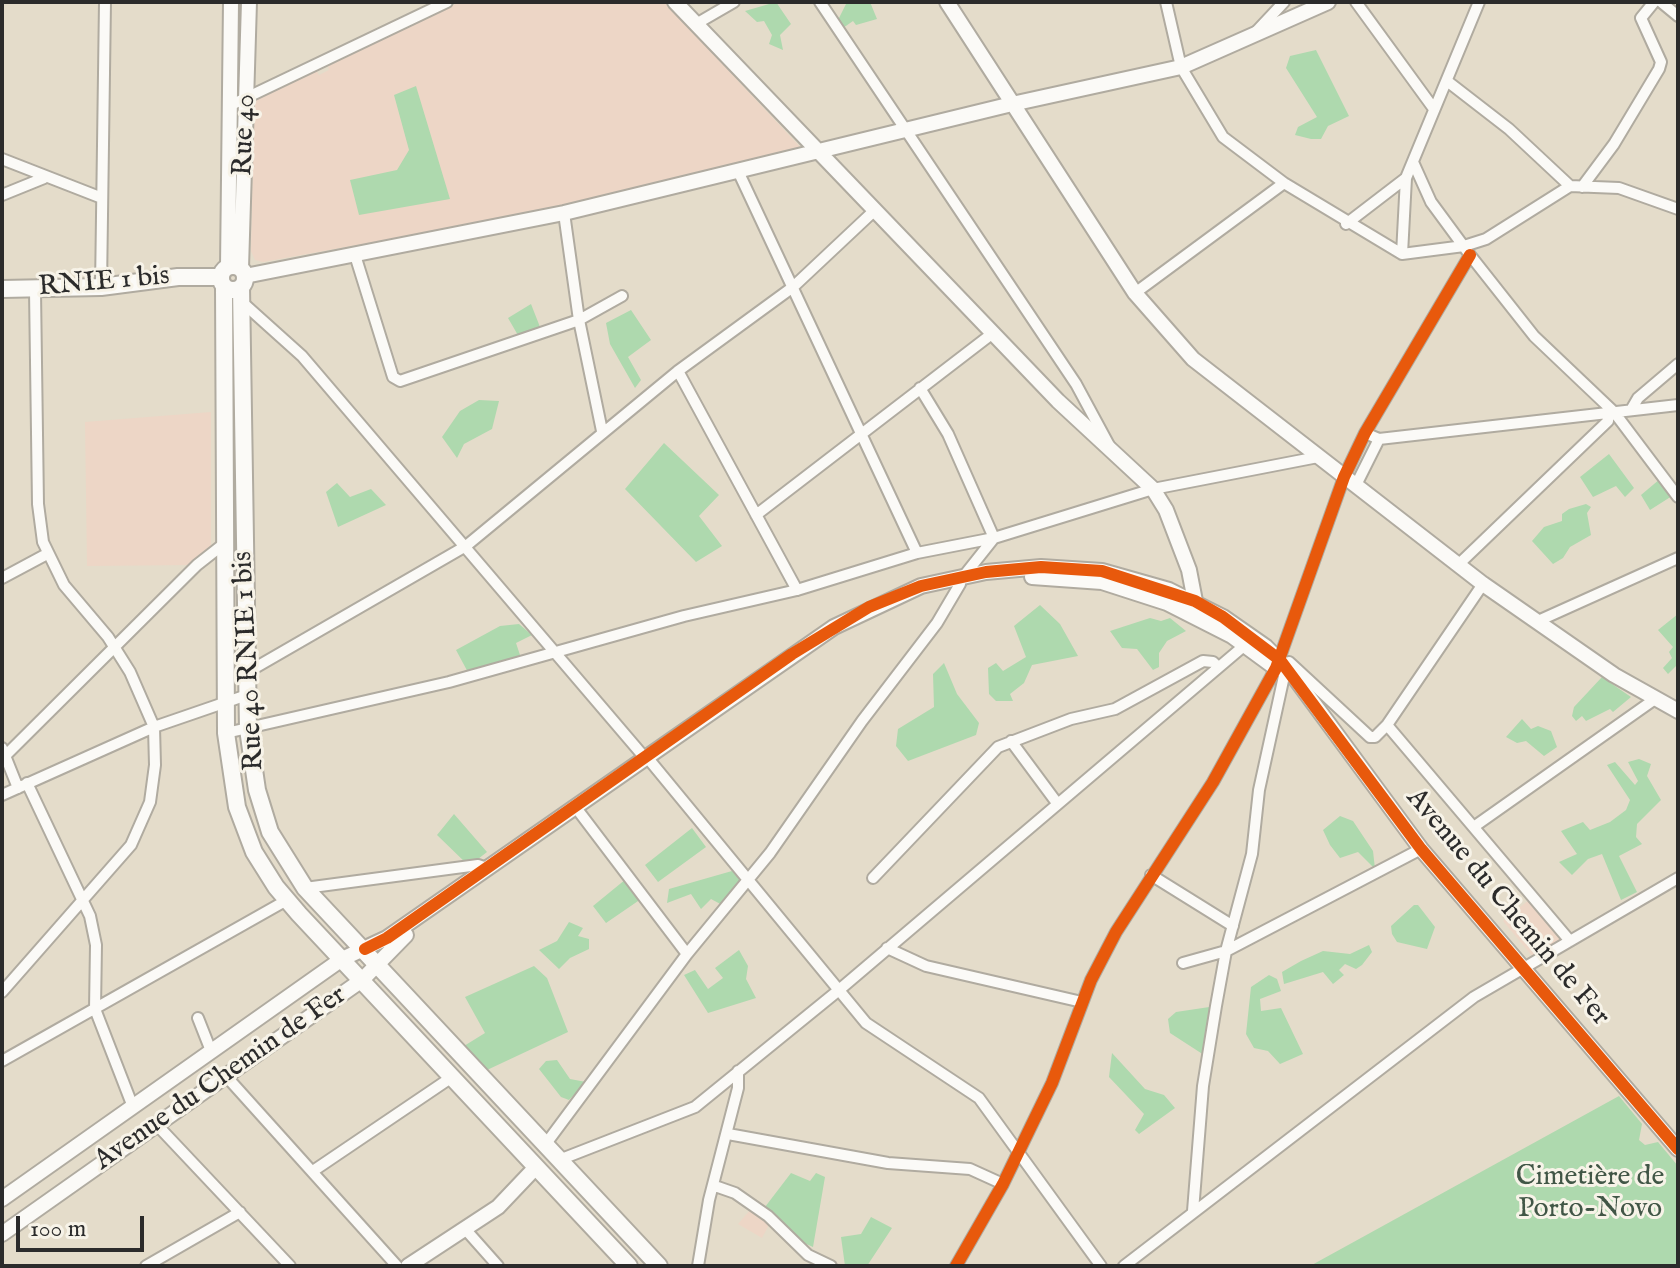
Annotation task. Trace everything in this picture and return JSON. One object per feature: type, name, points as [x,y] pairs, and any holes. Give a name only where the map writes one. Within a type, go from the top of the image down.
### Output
[{"type":"main road","name":"RNIE 1 bis","points":[[2,289],[35,291],[231,280]]},
{"type":"main road","name":"Rue 40 RNIE 1 bis","points":[[231,280],[225,702],[232,784],[244,828],[264,870],[287,900],[624,1264]]},
{"type":"main road","name":"Rue 40 RNIE 1 bis","points":[[231,280],[248,729],[257,790],[270,832],[305,888],[659,1266]]},
{"type":"street","points":[[101,287],[105,2]]},
{"type":"street","name":"Rue 40","points":[[231,2],[231,280]]},
{"type":"street","name":"Rue 40","points":[[231,280],[247,97],[249,2]]},
{"type":"street","points":[[229,106],[447,2]]},
{"type":"street","points":[[675,2],[993,333],[1153,489],[1166,510],[1189,570],[1195,601]]},
{"type":"street","points":[[696,24],[734,2]]},
{"type":"street","points":[[820,2],[1076,384],[1113,452]]},
{"type":"street","points":[[947,2],[1135,293],[1193,359],[1483,584],[1655,699],[1676,707]]},
{"type":"street","points":[[1166,2],[1181,67],[1223,137],[1346,224],[1402,254],[1467,250],[1570,186],[1619,188],[1678,209]]},
{"type":"street","points":[[1254,34],[1284,2]]},
{"type":"street","points":[[231,280],[564,213],[1012,104],[1181,67],[1328,2]]},
{"type":"street","points":[[1356,2],[1434,109]]},
{"type":"street","points":[[1402,254],[1406,178],[1479,2]]},
{"type":"street","points":[[1582,187],[1614,144],[1659,69],[1661,62],[1641,18],[1654,2]]},
{"type":"street","points":[[1661,2],[1678,16]]},
{"type":"street","points":[[1447,81],[1509,129],[1570,186]]},
{"type":"street","points":[[2,159],[44,178],[102,198]]},
{"type":"street","points":[[1413,162],[1431,202],[1534,336],[1611,412],[1678,497]]},
{"type":"street","points":[[738,171],[917,553]]},
{"type":"street","points":[[2,195],[44,178]]},
{"type":"street","points":[[1346,224],[1406,178]]},
{"type":"street","points":[[1135,293],[1284,183]]},
{"type":"street","points":[[246,673],[466,546],[602,431],[793,287],[875,210]]},
{"type":"street","points":[[564,213],[579,320],[602,431]]},
{"type":"street","points":[[956,1266],[1003,1184],[1052,1083],[1082,1002],[1116,932],[1213,782],[1280,665],[1350,481],[1365,433],[1467,250]]},
{"type":"street","points":[[355,255],[396,380],[579,320],[622,296]]},
{"type":"street","points":[[231,280],[302,356],[466,546],[873,1030],[964,1085],[979,1098],[1101,1266]]},
{"type":"street","points":[[2,992],[131,845],[146,816],[154,781],[154,727],[116,646],[64,585],[47,554],[38,504],[35,291]]},
{"type":"street","points":[[756,515],[993,333]]},
{"type":"street","points":[[1631,410],[1638,398],[1678,364]]},
{"type":"street","points":[[678,371],[797,590]]},
{"type":"street","points":[[920,388],[958,453],[994,538]]},
{"type":"street","points":[[1365,433],[1379,439],[1678,405]]},
{"type":"street","points":[[1459,564],[1608,421],[1611,412]]},
{"type":"street","points":[[1350,481],[1379,439]]},
{"type":"street","points":[[226,733],[449,682],[684,616],[797,590],[917,553],[994,538],[1153,489],[1318,457]]},
{"type":"street","points":[[545,1145],[687,954],[748,880],[937,623],[962,580],[994,538]]},
{"type":"street","points":[[133,1107],[95,1009],[96,945],[84,900],[3,752],[197,565],[225,543]]},
{"type":"street","points":[[2,578],[47,554]]},
{"type":"street","points":[[1538,621],[1678,558]]},
{"type":"street","points":[[390,941],[487,868],[836,631],[906,597],[1016,568],[1069,567],[1129,577],[1195,601],[1232,623],[1370,737],[1379,735],[1387,725],[1483,584]]},
{"type":"street","points":[[962,580],[1040,576],[1102,582],[1167,603],[1218,627],[1280,665]]},
{"type":"street","points":[[559,1160],[685,1113],[839,990],[1245,645]]},
{"type":"street","points":[[873,878],[917,828],[954,795],[988,755],[1011,741],[1021,741],[1071,719],[1115,709],[1203,661],[1213,662],[1217,666]]},
{"type":"street","points":[[1193,1211],[1203,1086],[1226,951],[1252,854],[1259,790],[1280,665]]},
{"type":"street","name":"Avenue du Chemin de Fer","points":[[1280,665],[1421,849],[1678,1149]]},
{"type":"street","points":[[2,795],[154,727],[247,695]]},
{"type":"street","points":[[1475,826],[1655,699]]},
{"type":"street","points":[[1387,725],[1570,941]]},
{"type":"street","points":[[1011,741],[1057,803]]},
{"type":"street","points":[[390,941],[580,813],[648,760]]},
{"type":"street","points":[[580,813],[687,954]]},
{"type":"street","points":[[1183,963],[1226,951],[1421,849]]},
{"type":"street","points":[[305,888],[478,865],[487,868]]},
{"type":"street","points":[[1151,875],[1233,926]]},
{"type":"street","points":[[1124,1266],[1432,1027],[1524,966],[1678,878]]},
{"type":"street","points":[[2,1061],[287,900]]},
{"type":"street","name":"Avenue du Chemin de Fer","points":[[2,1199],[342,959],[390,941]]},
{"type":"street","name":"Avenue du Chemin de Fer","points":[[2,1234],[362,980],[390,941]]},
{"type":"street","points":[[887,948],[926,966],[1082,1002]]},
{"type":"street","points":[[198,1018],[211,1051]]},
{"type":"street","points":[[698,1266],[709,1200],[728,1134],[738,1071]]},
{"type":"street","points":[[226,1076],[397,1266]]},
{"type":"street","points":[[313,1171],[452,1077]]},
{"type":"street","points":[[157,1125],[290,1266]]},
{"type":"street","points":[[728,1134],[888,1163],[970,1169],[1003,1184]]},
{"type":"street","points":[[408,1266],[498,1207],[536,1167]]},
{"type":"street","points":[[715,1186],[735,1193],[768,1216],[808,1255],[831,1266]]},
{"type":"street","points":[[146,1266],[240,1212]]},
{"type":"street","points":[[466,1230],[498,1266]]},
{"type":"shaded area","points":[[460,2],[664,2],[804,151],[567,207],[263,262],[255,260],[251,251],[254,100],[316,70],[319,75],[329,70],[328,66]]},
{"type":"shaded area","points":[[211,412],[211,549],[192,565],[87,566],[85,422]]},
{"type":"shaded area","points":[[1530,899],[1563,939],[1533,957],[1503,921]]},
{"type":"shaded area","points":[[751,1209],[771,1221],[762,1238],[738,1224]]},
{"type":"green space","points":[[776,2],[791,24],[780,35],[783,50],[769,44],[772,35],[764,21],[757,22],[745,11]]},
{"type":"green space","points":[[847,2],[870,2],[877,19],[856,25],[853,21],[843,28],[838,20]]},
{"type":"green space","points":[[1316,50],[1349,116],[1328,126],[1321,139],[1311,139],[1295,135],[1298,127],[1317,117],[1286,68],[1290,56]]},
{"type":"green space","points":[[416,86],[450,199],[359,215],[350,180],[397,170],[409,150],[394,95]]},
{"type":"green space","points":[[531,304],[540,327],[537,333],[519,337],[508,318]]},
{"type":"green space","points":[[631,310],[651,340],[628,357],[641,380],[635,388],[610,344],[606,323]]},
{"type":"green space","points":[[479,400],[499,401],[492,429],[464,444],[457,458],[442,437],[460,411]]},
{"type":"green space","points":[[664,443],[719,495],[699,516],[722,546],[696,562],[625,489]]},
{"type":"green space","points":[[1609,454],[1634,488],[1625,497],[1616,486],[1593,497],[1580,477]]},
{"type":"green space","points":[[1660,479],[1672,496],[1650,510],[1641,495]]},
{"type":"green space","points":[[337,483],[350,497],[371,489],[386,505],[338,527],[326,492]]},
{"type":"green space","points":[[1586,504],[1591,507],[1587,513],[1591,535],[1570,547],[1563,558],[1553,564],[1532,541],[1544,527],[1562,521],[1562,514],[1569,509]]},
{"type":"green space","points":[[1040,605],[1060,624],[1078,656],[1032,665],[1024,683],[1010,694],[1013,701],[996,701],[989,694],[988,668],[996,663],[1003,671],[1026,657],[1014,626]]},
{"type":"green space","points":[[1678,614],[1678,664],[1668,674],[1663,668],[1672,658],[1669,652],[1673,647],[1658,630]]},
{"type":"green space","points":[[1150,618],[1161,621],[1170,618],[1186,631],[1167,641],[1159,653],[1159,667],[1153,670],[1137,649],[1122,648],[1110,631]]},
{"type":"green space","points":[[519,624],[532,635],[516,643],[522,661],[470,676],[456,650],[500,626]]},
{"type":"green space","points":[[944,663],[957,694],[979,723],[976,735],[908,761],[896,746],[898,729],[934,707],[933,674]]},
{"type":"green space","points":[[1602,677],[1631,697],[1613,712],[1610,709],[1586,721],[1582,716],[1576,721],[1572,716],[1574,707]]},
{"type":"green space","points":[[1522,719],[1531,729],[1538,726],[1551,731],[1557,747],[1544,756],[1526,741],[1517,743],[1506,737]]},
{"type":"green space","points":[[1639,759],[1651,764],[1647,776],[1661,800],[1637,824],[1636,837],[1642,844],[1619,856],[1637,892],[1621,900],[1602,854],[1588,859],[1572,875],[1559,862],[1577,854],[1561,831],[1583,822],[1590,830],[1610,822],[1626,810],[1630,800],[1607,765],[1615,762],[1635,785],[1638,781],[1628,762]]},
{"type":"green space","points":[[454,814],[487,852],[469,866],[437,835]]},
{"type":"green space","points":[[1340,816],[1353,821],[1373,851],[1375,869],[1358,852],[1340,858],[1330,845],[1323,830]]},
{"type":"green space","points":[[692,828],[706,847],[658,882],[645,865]]},
{"type":"green space","points":[[732,871],[744,885],[726,907],[711,899],[701,909],[691,894],[667,903],[669,889]]},
{"type":"green space","points":[[626,879],[641,899],[606,923],[593,906]]},
{"type":"green space","points":[[1414,905],[1418,905],[1435,927],[1427,949],[1397,942],[1392,934],[1391,926]]},
{"type":"green space","points":[[569,922],[583,928],[578,936],[589,939],[589,949],[570,958],[559,969],[539,950],[557,941]]},
{"type":"green space","points":[[1369,945],[1372,952],[1362,965],[1356,969],[1345,964],[1339,970],[1344,975],[1333,984],[1323,972],[1284,984],[1282,972],[1301,961],[1323,951],[1350,954]]},
{"type":"green space","points":[[739,950],[748,966],[746,979],[756,998],[708,1013],[684,975],[695,970],[708,989],[723,978],[715,968]]},
{"type":"green space","points":[[534,966],[547,978],[568,1032],[487,1070],[464,1046],[485,1033],[465,997]]},
{"type":"green space","points":[[1269,975],[1277,979],[1281,991],[1260,999],[1261,1011],[1281,1008],[1303,1054],[1280,1064],[1268,1051],[1254,1048],[1246,1034],[1251,987]]},
{"type":"green space","points":[[1216,1006],[1204,1055],[1170,1033],[1168,1019],[1176,1012]]},
{"type":"green space","points":[[1112,1053],[1145,1089],[1164,1095],[1175,1108],[1139,1134],[1135,1130],[1144,1114],[1109,1077]]},
{"type":"green space","points":[[557,1060],[570,1079],[586,1082],[569,1100],[561,1097],[539,1069],[546,1061]]},
{"type":"green space","name":"Cimetière de Porto-Novo","points":[[1619,1096],[1642,1124],[1639,1140],[1645,1145],[1658,1142],[1678,1166],[1678,1266],[1310,1266]]},
{"type":"green space","points":[[791,1173],[810,1181],[816,1173],[825,1177],[813,1247],[804,1243],[765,1207]]},
{"type":"green space","points":[[871,1217],[892,1228],[867,1266],[845,1266],[841,1237],[861,1234]]},
{"type":"cycle path","points":[[956,1266],[1003,1184],[1052,1083],[1091,980],[1116,932],[1213,782],[1276,668],[1344,477],[1365,433],[1470,255]]},
{"type":"cycle path","points":[[365,949],[387,938],[792,654],[869,607],[921,586],[986,572],[1041,567],[1102,571],[1195,601],[1223,617],[1280,660],[1421,849],[1678,1149]]}]
